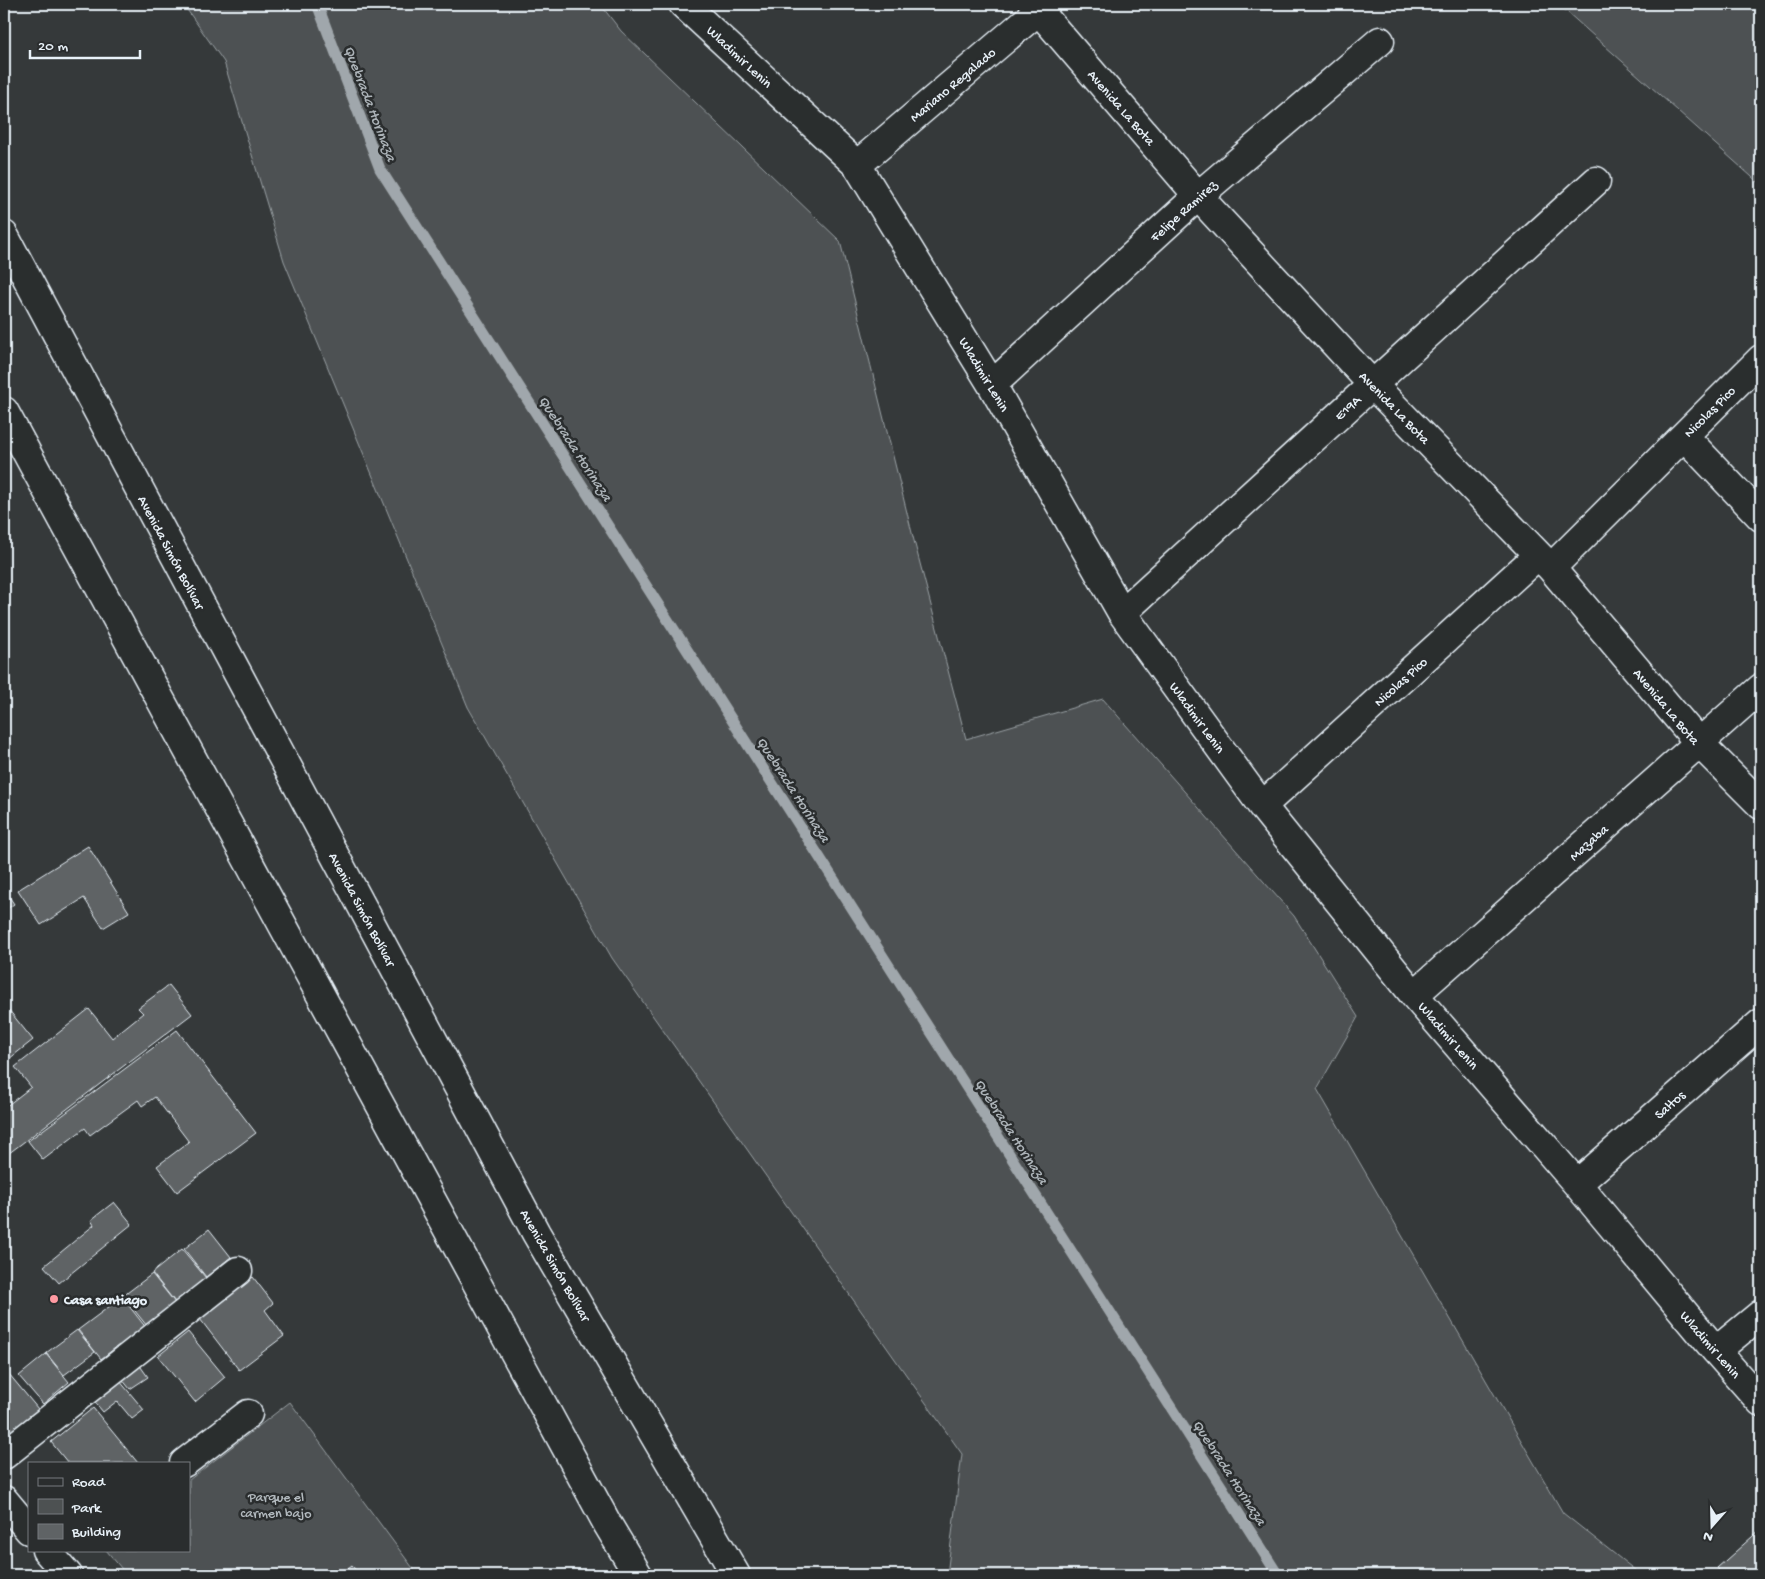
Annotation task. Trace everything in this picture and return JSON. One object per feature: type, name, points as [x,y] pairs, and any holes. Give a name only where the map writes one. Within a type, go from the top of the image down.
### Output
[{"type":"main road","name":"Wladimir Lenin","points":[[683,4],[857,165],[992,385],[1122,613],[1262,806],[1414,995],[1761,1402]]},
{"type":"main road","name":"Mariano Regalado","points":[[857,165],[1039,6]]},
{"type":"main road","name":"Avenida La Bota","points":[[1039,6],[1198,196],[1372,384],[1544,562],[1699,743],[1761,805]]},
{"type":"main road","name":"Felipe Ramirez","points":[[992,385],[1198,196],[1380,41]]},
{"type":"main road","name":"E19A","points":[[1122,613],[1596,181]]},
{"type":"main road","name":"Avenida Simón Bolívar","points":[[4,235],[536,1233],[736,1575]]},
{"type":"main road","name":"Nicolas Pico","points":[[1262,806],[1544,562],[1684,436],[1761,359]]},
{"type":"main road","points":[[4,411],[608,1524],[638,1575]]},
{"type":"main road","points":[[1684,436],[1761,517]]},
{"type":"main road","name":"Mazaba","points":[[1414,995],[1761,688]]},
{"type":"main road","name":"Saltos","points":[[1577,1184],[1761,1023]]},
{"type":"main road","points":[[4,1455],[238,1271]]},
{"type":"main road","points":[[1716,1351],[1761,1314]]},
{"type":"main road","points":[[185,1462],[248,1414]]},
{"type":"main road","points":[[4,1500],[28,1529]]},
{"type":"green space","points":[[183,4],[600,4],[621,31],[840,241],[912,533],[966,739],[1103,699],[1294,916],[1358,1017],[1317,1089],[1563,1513],[1641,1575],[947,1575],[962,1454],[612,958],[468,707],[284,261],[224,62]]},
{"type":"green space","points":[[1558,4],[1761,4],[1761,185]]},
{"type":"green space","name":"Parque el carmen bajo","points":[[290,1402],[418,1575],[127,1575],[108,1552],[190,1552],[190,1479]]},
{"type":"building","points":[[88,846],[129,912],[103,928],[84,898],[41,925],[18,890]]},
{"type":"building","points":[[4,889],[14,904],[4,911]]},
{"type":"building","points":[[169,985],[192,1014],[4,1157],[4,1108],[31,1087],[15,1067],[89,1009],[112,1038],[143,1013],[138,1008]]},
{"type":"building","points":[[4,1004],[33,1040],[9,1059],[4,1053]]},
{"type":"building","points":[[177,1030],[256,1133],[177,1192],[157,1166],[189,1142],[155,1097],[142,1106],[138,1100],[90,1135],[85,1128],[43,1160],[28,1141]]},
{"type":"building","points":[[114,1202],[132,1224],[59,1283],[44,1266],[94,1225],[91,1220]]},
{"type":"building","points":[[209,1229],[231,1257],[206,1277],[184,1249]]},
{"type":"building","points":[[182,1249],[206,1278],[175,1302],[152,1273]]},
{"type":"building","points":[[152,1274],[176,1304],[147,1326],[123,1296]]},
{"type":"building","points":[[253,1277],[273,1303],[265,1310],[284,1336],[239,1370],[200,1319]]},
{"type":"building","points":[[122,1297],[147,1329],[121,1349],[119,1345],[101,1359],[78,1330]]},
{"type":"building","points":[[77,1330],[95,1352],[64,1375],[46,1353]]},
{"type":"building","points":[[188,1332],[225,1377],[195,1402],[158,1356]]},
{"type":"building","points":[[46,1354],[69,1382],[43,1404],[19,1376]]},
{"type":"building","points":[[136,1360],[148,1377],[130,1389],[118,1374]]},
{"type":"building","points":[[4,1368],[43,1415],[12,1440],[4,1430]]},
{"type":"building","points":[[119,1380],[144,1410],[132,1419],[117,1401],[103,1412],[93,1400]]},
{"type":"building","points":[[93,1408],[137,1462],[67,1462],[51,1442]]},
{"type":"building","points":[[1761,1529],[1761,1575],[1723,1575],[1717,1568]]},
{"type":"building","points":[[352,1566],[360,1575],[340,1575]]},
{"type":"waterway","name":"Quebrada Horinaza","points":[[317,4],[380,169],[1278,1575]]},
{"type":"place","name":"Casa santiago","points":[[54,1299]]}]
